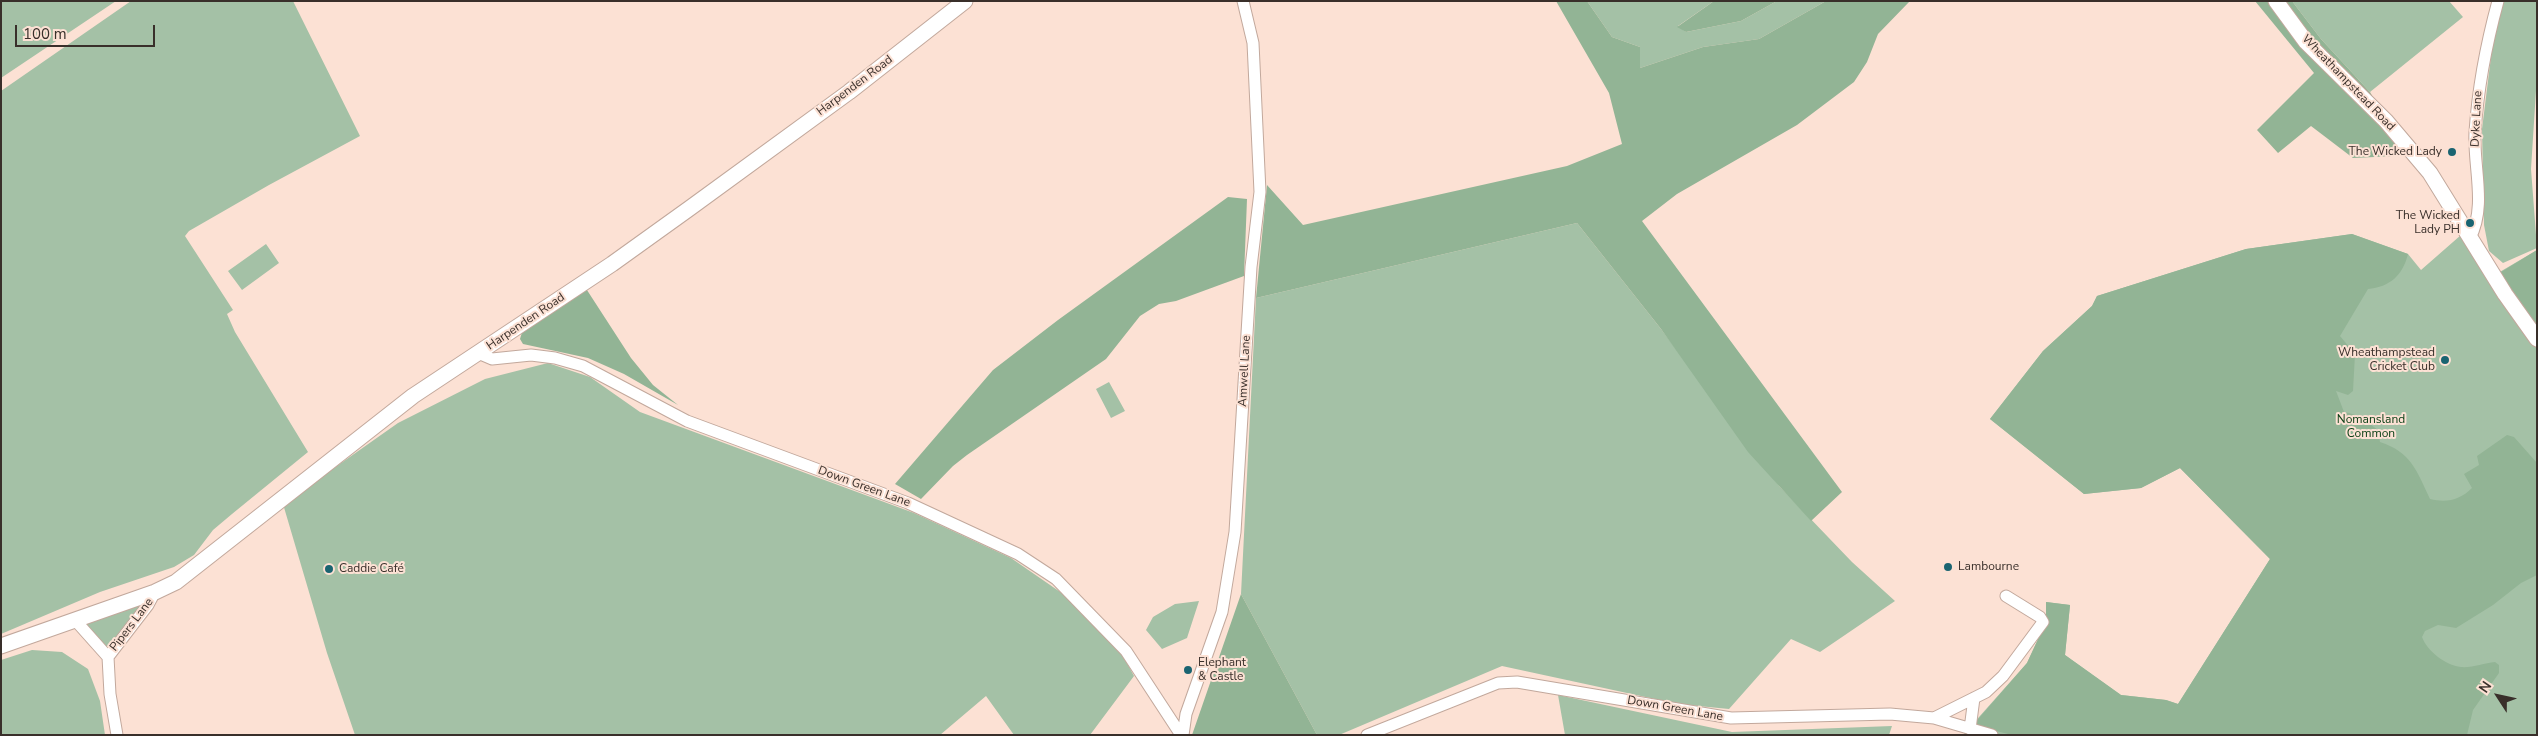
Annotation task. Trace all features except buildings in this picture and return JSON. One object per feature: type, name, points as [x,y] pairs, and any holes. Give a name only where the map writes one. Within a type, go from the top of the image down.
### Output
[{"type":"street","name":"Harpenden Road","points":[[75,620],[155,592],[176,582],[413,396],[612,264],[849,92],[966,1]]},
{"type":"street","name":"Amwell Lane","points":[[1182,735],[1186,714],[1222,612],[1235,532],[1251,267],[1260,192],[1253,43],[1243,1]]},
{"type":"street","name":"Wheathampstead Road","points":[[2276,1],[2306,42],[2386,121],[2411,149],[2448,199],[2470,238],[2537,339]]},
{"type":"street","name":"Dyke Lane","points":[[2470,238],[2477,220],[2475,135],[2479,79],[2498,1]]},
{"type":"street","name":"Down Green Lane","points":[[478,353],[492,359],[531,355],[555,358],[583,366],[687,421],[917,506],[1018,554],[1056,579],[1126,651],[1182,735]]},
{"type":"street","name":"Pipers Lane","points":[[108,657],[148,606],[155,592]]},
{"type":"street","points":[[1934,718],[1986,692],[2003,676],[2043,622],[2040,617],[2006,596]]},
{"type":"street","name":"Pipers Lane","points":[[75,620],[108,657],[110,694],[117,735]]},
{"type":"street","points":[[1,646],[75,620]]},
{"type":"street","name":"Down Green Lane","points":[[1367,735],[1498,683],[1517,682],[1731,718],[1890,714],[1934,718],[1992,735]]},
{"type":"street","points":[[1970,729],[1974,698]]},
{"type":"green space","points":[[1,1],[116,1],[1,78]]},
{"type":"green space","points":[[131,1],[293,1],[360,136],[269,185],[189,231],[185,236],[233,310],[227,314],[235,332],[308,452],[213,530],[194,555],[174,567],[100,592],[1,634],[1,91]]},
{"type":"green space","points":[[1556,1],[1587,1],[1612,37],[1640,47],[1640,68],[1703,47],[1759,39],[1826,1],[1910,1],[1878,34],[1867,62],[1854,82],[1797,125],[1677,194],[1642,221],[1842,492],[1811,521],[1748,452],[1661,329],[1577,223],[1256,298],[1267,185],[1303,225],[1567,166],[1622,144],[1609,93]]},
{"type":"green space","points":[[1587,1],[1714,1],[1678,26],[1686,32],[1741,21],[1777,1],[1826,1],[1759,39],[1703,47],[1640,68],[1640,47],[1612,37]]},
{"type":"green space","points":[[1714,1],[1777,1],[1741,21],[1686,32],[1677,27]]},
{"type":"green space","points":[[2255,1],[2292,1],[2321,39],[2370,92],[2403,151],[2396,156],[2353,158],[2311,126],[2278,153],[2257,130],[2314,73]]},
{"type":"green space","points":[[2292,1],[2449,1],[2463,17],[2370,92],[2321,39]]},
{"type":"green space","points":[[2504,1],[2537,1],[2537,75],[2531,169],[2537,248],[2503,263],[2489,251],[2484,225],[2482,129],[2493,41]]},
{"type":"green space","points":[[1228,197],[1247,199],[1244,276],[1176,301],[1159,304],[1140,316],[1106,359],[967,455],[953,466],[921,499],[895,484],[993,370],[1058,320]]},
{"type":"green space","points":[[1577,223],[1661,329],[1780,487],[1852,562],[1895,601],[1820,652],[1791,639],[1729,709],[1678,704],[1502,666],[1339,735],[1317,735],[1241,594],[1256,298]]},
{"type":"green space","name":"Nomansland Common","points":[[2469,228],[2498,273],[2537,250],[2537,735],[1963,735],[2027,663],[2046,622],[2046,602],[2070,605],[2065,655],[2121,695],[2166,700],[2178,704],[2270,559],[2180,468],[2141,488],[2084,494],[1990,419],[2043,351],[2092,306],[2097,296],[2246,249],[2352,234],[2408,254],[2421,270]]},
{"type":"green space","name":"Nomansland Common","points":[[2352,234],[2408,254],[2403,268],[2394,279],[2383,286],[2368,289],[2340,336],[2355,354],[2353,391],[2348,395],[2336,391],[2344,412],[2358,416],[2370,424],[2378,430],[2380,442],[2391,446],[2406,457],[2417,471],[2430,499],[2442,501],[2458,498],[2472,488],[2464,474],[2479,465],[2477,456],[2507,435],[2514,437],[2537,463],[2537,575],[2521,583],[2493,605],[2456,628],[2438,625],[2425,631],[2422,637],[2432,652],[2455,666],[2469,667],[2495,662],[2499,665],[2499,673],[2473,710],[2467,735],[2012,735],[1973,725],[2027,663],[2046,622],[2046,602],[2070,605],[2065,655],[2121,695],[2166,700],[2178,704],[2270,559],[2180,468],[2141,488],[2084,494],[1990,419],[2043,351],[2092,306],[2097,296],[2246,249]]},
{"type":"green space","points":[[266,244],[279,263],[242,290],[228,271]]},
{"type":"green space","points":[[2537,250],[2537,327],[2498,274]]},
{"type":"green space","points":[[585,287],[631,358],[653,385],[678,405],[624,374],[588,358],[523,344],[520,339],[523,329]]},
{"type":"green space","points":[[548,363],[590,377],[640,412],[914,513],[1011,558],[1079,605],[1121,652],[1134,676],[1090,735],[1014,735],[986,696],[940,735],[355,735],[327,653],[283,504],[398,423],[485,379]]},
{"type":"green space","points":[[1109,382],[1125,411],[1111,418],[1096,389]]},
{"type":"green space","points":[[1241,594],[1317,735],[1192,735]]},
{"type":"green space","points":[[1199,601],[1187,638],[1162,649],[1146,630],[1153,617],[1175,604]]},
{"type":"green space","points":[[140,604],[111,645],[106,647],[99,645],[85,623]]},
{"type":"green space","points":[[32,650],[62,652],[88,669],[100,701],[105,735],[1,735],[1,660]]},
{"type":"green space","points":[[1558,695],[1732,732],[1892,726],[1889,735],[1565,735]]},
{"type":"place","name":"The Wicked Lady","points":[[2452,152]]},
{"type":"place","name":"The Wicked Lady PH","points":[[2470,223]]},
{"type":"place","name":"Wheathampstead Cricket Club","points":[[2445,360]]},
{"type":"place","name":"Lambourne","points":[[1948,567]]},
{"type":"place","name":"Caddie Café","points":[[329,569]]},
{"type":"place","name":"Elephant & Castle","points":[[1188,670]]}]
